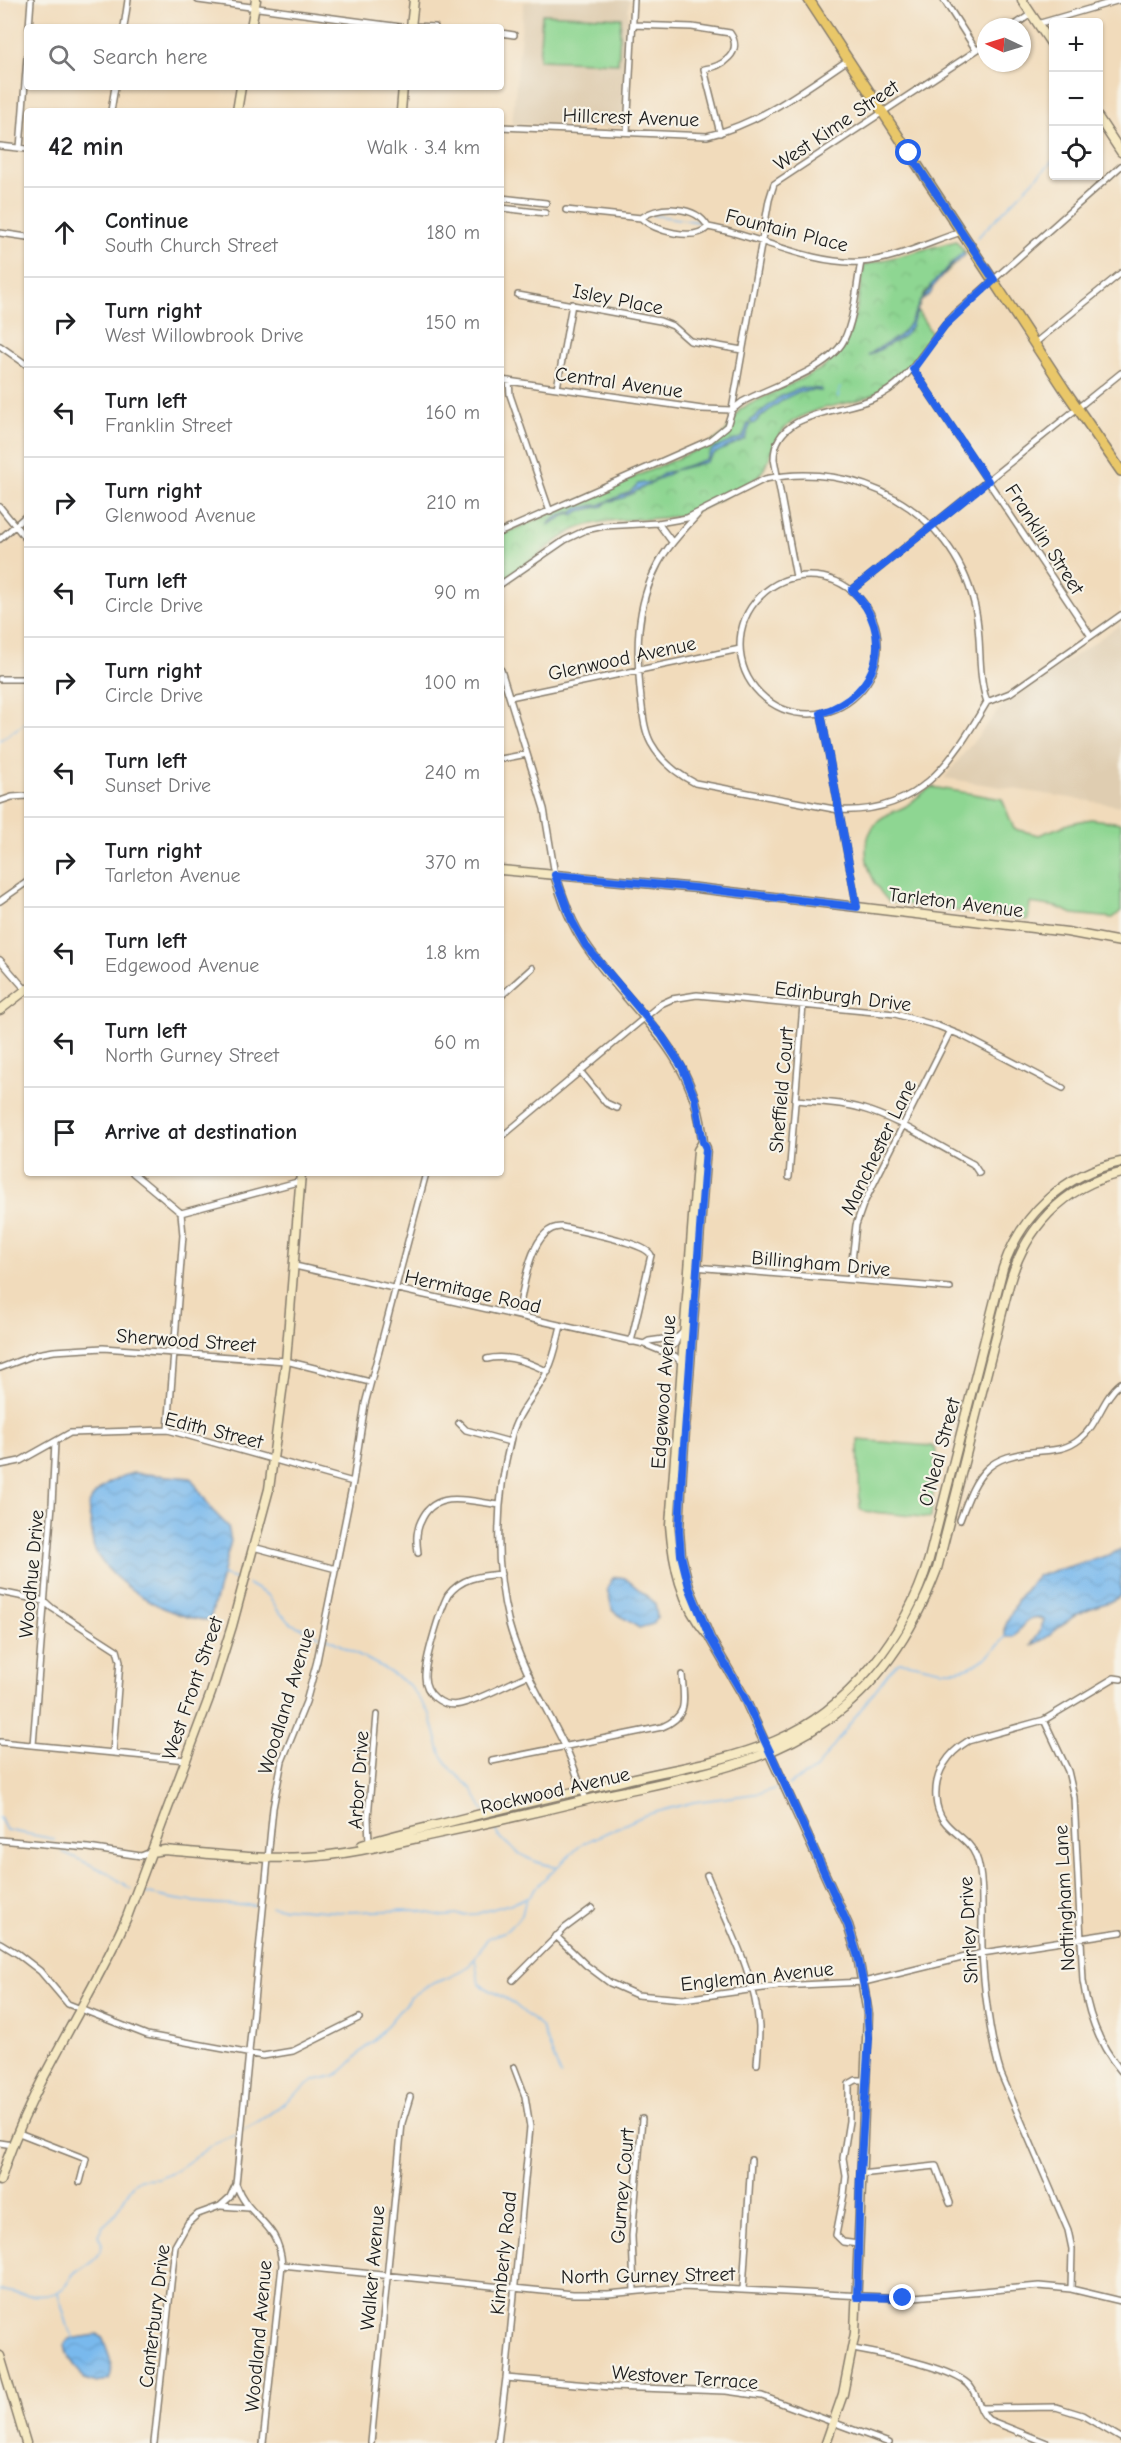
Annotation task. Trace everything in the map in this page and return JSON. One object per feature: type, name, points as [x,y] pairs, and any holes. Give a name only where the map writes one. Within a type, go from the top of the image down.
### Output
[{"type":"main road","points":[[809,0],[1077,408],[1121,471]]},
{"type":"street","points":[[29,24],[31,0]]},
{"type":"street","points":[[124,24],[128,0]]},
{"type":"street","points":[[198,0],[255,4],[387,24]]},
{"type":"street","points":[[408,24],[414,0]]},
{"type":"street","points":[[627,132],[634,0]]},
{"type":"street","points":[[944,0],[976,50]]},
{"type":"street","points":[[1022,0],[1049,42]]},
{"type":"street","points":[[1037,24],[1120,0]]},
{"type":"street","points":[[252,24],[255,4]]},
{"type":"street","points":[[1025,18],[1031,14]]},
{"type":"street","points":[[633,25],[692,27],[730,33],[734,38],[730,57],[714,68],[704,69],[720,133]]},
{"type":"street","points":[[504,33],[514,35]]},
{"type":"street","name":"West Kime Street","points":[[732,410],[770,193],[774,184],[976,50]]},
{"type":"street","name":"Hillcrest Avenue","points":[[504,127],[703,136],[720,133],[785,102],[848,60]]},
{"type":"street","points":[[20,148],[24,90]]},
{"type":"street","points":[[112,108],[114,90]]},
{"type":"street","points":[[238,108],[240,90]]},
{"type":"street","points":[[401,108],[404,90]]},
{"type":"street","points":[[1103,125],[1121,152]]},
{"type":"street","points":[[0,146],[24,149]]},
{"type":"street","points":[[796,577],[774,451],[781,435],[796,423],[876,397],[897,385],[913,369],[945,325],[1121,166]]},
{"type":"street","points":[[504,198],[546,203]]},
{"type":"street","points":[[504,208],[545,213]]},
{"type":"street","name":"Fountain Place","points":[[566,210],[641,218],[650,225],[681,233],[702,233],[708,227]]},
{"type":"street","name":"Fountain Place","points":[[641,218],[654,211],[679,210],[699,216],[708,227],[826,259],[861,262],[902,252],[962,232]]},
{"type":"street","points":[[0,233],[24,237]]},
{"type":"street","points":[[504,531],[710,440],[727,426],[732,410],[742,402],[821,365],[840,346],[848,330],[861,262]]},
{"type":"street","points":[[1035,343],[1121,273]]},
{"type":"street","name":"Isley Place","points":[[518,295],[660,321],[674,326],[690,341],[742,350]]},
{"type":"street","points":[[557,388],[572,304]]},
{"type":"street","points":[[0,346],[24,362]]},
{"type":"street","name":"Franklin Street","points":[[913,369],[1091,636]]},
{"type":"street","points":[[852,590],[1121,373]]},
{"type":"street","name":"Central Avenue","points":[[504,380],[702,409],[732,410]]},
{"type":"street","points":[[509,381],[510,395],[550,512]]},
{"type":"street","points":[[504,582],[565,540],[586,530],[604,526],[658,523],[698,514],[765,479],[828,477],[868,485],[898,500],[931,527],[956,558],[974,603],[981,675],[987,702]]},
{"type":"street","points":[[0,507],[24,536]]},
{"type":"street","points":[[698,514],[672,542],[658,564],[643,603],[637,638],[644,718],[650,742],[664,760],[682,776],[704,785],[839,810],[855,811],[887,805],[930,781],[957,752],[987,702],[1010,693],[1121,615]]},
{"type":"street","points":[[0,539],[24,518]]},
{"type":"street","points":[[658,523],[672,542]]},
{"type":"street","points":[[796,577],[825,577],[852,590],[872,616],[877,638],[876,660],[868,679],[846,703],[821,713],[810,714],[787,710],[766,699],[745,672],[740,649],[742,627],[758,598],[775,584],[796,577]]},
{"type":"street","name":"Glenwood Avenue","points":[[510,697],[740,649]]},
{"type":"street","points":[[0,680],[24,679]]},
{"type":"street","name":"Edgewood Avenue","points":[[504,679],[544,809],[555,875],[572,921],[586,946],[646,1016],[674,1054],[690,1085],[699,1116],[706,1148],[685,1332],[672,1481],[676,1545],[689,1587],[710,1638],[743,1695],[848,1925],[864,1982],[868,2017],[867,2080],[860,2174],[857,2297],[853,2349],[843,2394],[826,2443]]},
{"type":"street","points":[[821,713],[857,907]]},
{"type":"street","points":[[504,758],[527,754]]},
{"type":"street","points":[[0,801],[24,796]]},
{"type":"street","name":"Tarleton Avenue","points":[[504,870],[686,886],[1067,932],[1121,942]]},
{"type":"street","points":[[0,901],[24,884]]},
{"type":"street","points":[[0,960],[24,988]]},
{"type":"street","points":[[504,993],[532,968]]},
{"type":"street","points":[[0,1010],[24,992]]},
{"type":"street","name":"Edinburgh Drive","points":[[505,1134],[661,1004],[685,995],[717,996],[895,1014],[938,1026],[963,1036],[1064,1088]]},
{"type":"street","name":"Sheffield Court","points":[[789,1177],[803,1005]]},
{"type":"street","name":"Manchester Lane","points":[[850,1280],[856,1225],[867,1195],[950,1032]]},
{"type":"street","points":[[580,1071],[606,1103],[617,1107]]},
{"type":"street","points":[[795,1100],[849,1105],[863,1109],[902,1126],[973,1164],[979,1173]]},
{"type":"street","name":"O'Neal Street","points":[[768,1748],[826,1711],[874,1662],[901,1623],[925,1571],[1003,1268],[1013,1242],[1032,1215],[1059,1190],[1096,1169],[1121,1162]]},
{"type":"street","name":"O'Neal Street","points":[[768,1748],[817,1727],[861,1693],[890,1659],[913,1625],[936,1569],[1014,1266],[1031,1233],[1058,1204],[1086,1185],[1121,1173]]},
{"type":"street","points":[[137,1176],[181,1213],[183,1235],[168,1430]]},
{"type":"street","name":"Woodland Avenue","points":[[263,2443],[282,2265],[281,2252],[274,2234],[241,2198],[236,2184],[273,1808],[282,1761],[311,1682],[353,1482],[363,1411],[425,1176]]},
{"type":"street","points":[[181,1213],[301,1177]]},
{"type":"street","name":"West Front Street","points":[[0,2181],[13,2145],[50,2061],[120,1934],[186,1760],[226,1646],[254,1547],[274,1460],[286,1361],[301,1177]]},
{"type":"street","points":[[518,1316],[529,1264],[537,1242],[546,1231],[553,1227],[562,1227],[624,1241],[643,1246],[651,1255],[632,1342]]},
{"type":"street","name":"Hermitage Road","points":[[295,1266],[644,1344],[675,1356],[682,1363]]},
{"type":"street","name":"Billingham Drive","points":[[694,1267],[950,1288]]},
{"type":"street","points":[[561,1326],[548,1372],[519,1413],[510,1442],[498,1532],[501,1574],[510,1625],[529,1675],[565,1746],[586,1800]]},
{"type":"street","points":[[661,1351],[675,1344],[685,1332]]},
{"type":"street","name":"Edgewood Avenue","points":[[676,1545],[682,1472],[685,1332]]},
{"type":"street","name":"Hermitage Road","points":[[644,1344],[685,1332]]},
{"type":"street","name":"Sherwood Street","points":[[0,1368],[37,1354],[69,1348],[103,1348],[286,1361],[370,1382]]},
{"type":"street","points":[[487,1359],[499,1357],[514,1359],[531,1363],[548,1372]]},
{"type":"street","points":[[960,1520],[976,1482],[995,1462],[1002,1457],[1018,1453],[1054,1450],[1072,1445],[1087,1432],[1103,1404],[1121,1383]]},
{"type":"street","points":[[459,1423],[466,1430],[510,1442]]},
{"type":"street","name":"Edith Street","points":[[0,1465],[20,1461],[70,1433],[168,1430],[353,1482]]},
{"type":"street","name":"Woodhue Drive","points":[[33,1745],[55,1442]]},
{"type":"street","points":[[418,1553],[416,1539],[418,1527],[429,1506],[437,1500],[450,1499],[500,1505]]},
{"type":"street","points":[[254,1547],[336,1569]]},
{"type":"street","points":[[501,1574],[467,1579],[448,1595],[426,1672],[427,1686],[438,1700],[445,1704],[460,1704],[529,1675]]},
{"type":"street","points":[[0,1592],[44,1601],[120,1654],[113,1753]]},
{"type":"street","points":[[492,1761],[662,1727],[675,1722],[683,1708],[682,1675]]},
{"type":"street","name":"Shirley Drive","points":[[1071,2289],[1072,2249],[1068,2230],[997,2061],[982,1953],[980,1868],[972,1848],[952,1831],[942,1817],[935,1797],[940,1770],[952,1752],[968,1742],[1044,1720],[1118,1679]]},
{"type":"street","name":"Arbor Drive","points":[[369,1846],[368,1817],[377,1714]]},
{"type":"street","name":"Nottingham Lane","points":[[1044,1720],[1068,1771],[1072,1790],[1087,2006],[1102,2044],[1121,2072]]},
{"type":"street","points":[[0,1742],[186,1760]]},
{"type":"street","name":"Rockwood Avenue","points":[[369,1846],[582,1790],[768,1748]]},
{"type":"street","name":"Rockwood Avenue","points":[[0,1840],[88,1848],[141,1856],[165,1850],[268,1857],[320,1856],[673,1780],[768,1748]]},
{"type":"street","points":[[707,1875],[753,1989],[759,2028],[757,2064]]},
{"type":"street","points":[[513,1980],[556,1936],[592,1908]]},
{"type":"street","name":"Engleman Avenue","points":[[556,1936],[598,1975],[637,1995],[682,1999],[753,1989],[864,1982],[982,1953],[1121,1932]]},
{"type":"street","points":[[0,1943],[30,1962],[63,1999],[79,2010],[138,2033],[263,2056],[293,2051],[359,2018]]},
{"type":"street","name":"Kimberly Road","points":[[498,2443],[530,2127],[527,2103],[514,2067]]},
{"type":"street","points":[[858,2244],[843,2242],[836,2235],[846,2176],[843,2158],[849,2121],[849,2084],[855,2080],[867,2080]]},
{"type":"street","name":"Walker Avenue","points":[[371,2443],[402,2123],[410,2097]]},
{"type":"street","name":"Gurney Court","points":[[634,2291],[632,2236],[642,2119]]},
{"type":"street","points":[[19,2133],[86,2159],[80,2182]]},
{"type":"street","points":[[0,2143],[13,2145]]},
{"type":"street","points":[[743,2289],[751,2160]]},
{"type":"street","points":[[860,2174],[936,2166],[950,2204]]},
{"type":"street","name":"Canterbury Drive","points":[[154,2443],[175,2246],[188,2223],[198,2214],[220,2206],[230,2197],[236,2184]]},
{"type":"street","points":[[220,2206],[249,2208]]},
{"type":"street","name":"North Gurney Street","points":[[282,2265],[573,2294],[608,2294],[683,2287],[903,2298],[1039,2286],[1071,2289],[1121,2301]]},
{"type":"street","points":[[853,2349],[888,2355],[954,2375],[973,2389],[985,2416],[994,2423],[1047,2443]]},
{"type":"street","points":[[0,2356],[26,2443]]},
{"type":"street","name":"Westover Terrace","points":[[506,2378],[602,2386],[726,2391],[762,2396],[889,2443]]},
{"type":"street","points":[[982,2408],[1056,2407],[1082,2415],[1121,2438]]},
{"type":"shaded area","points":[[629,0],[623,127],[512,124],[524,2]]},
{"type":"shaded area","points":[[1121,624],[1121,806],[944,778],[1002,706]]},
{"type":"green space","points":[[542,14],[621,18],[618,63],[539,60]]},
{"type":"green space","points":[[956,241],[966,253],[925,293],[917,310],[932,334],[909,366],[890,384],[868,397],[812,412],[788,425],[758,476],[714,502],[696,511],[678,516],[603,522],[579,528],[554,543],[504,580],[504,534],[708,445],[726,432],[740,409],[823,368],[843,349],[856,312],[864,265]]},
{"type":"green space","points":[[932,787],[1002,799],[1014,829],[1039,835],[1071,823],[1091,819],[1121,823],[1121,911],[1113,918],[1073,914],[1057,907],[1030,903],[1028,920],[889,902],[876,885],[868,864],[866,853],[870,832],[880,819],[906,806]]},
{"type":"green space","points":[[858,1440],[932,1446],[936,1450],[931,1518],[860,1509]]},
{"type":"water","points":[[963,252],[965,255],[949,268],[933,287],[931,293],[921,301],[931,285]]},
{"type":"water","points":[[919,304],[911,327],[903,337],[868,356],[901,334],[909,325]]},
{"type":"water","points":[[801,388],[821,389],[821,391],[811,390],[792,395],[753,424],[750,421],[781,396]]},
{"type":"water","points":[[748,423],[750,425],[745,439],[715,453],[706,462],[675,470],[707,459],[713,449],[743,437]]},
{"type":"water","points":[[674,471],[623,498],[607,502],[603,506],[579,511],[573,515],[569,513],[548,525],[558,517],[570,512],[572,513],[578,508],[599,505],[630,492],[638,484],[651,482],[666,472]]},
{"type":"water","points":[[133,1473],[191,1478],[212,1510],[228,1526],[231,1541],[210,1620],[195,1619],[179,1614],[145,1598],[114,1575],[95,1550],[89,1505],[101,1488]]},
{"type":"water","points":[[1121,1549],[1121,1596],[1075,1615],[1045,1638],[1031,1645],[1044,1620],[1035,1617],[1030,1619],[1013,1637],[1005,1637],[1005,1627],[1018,1599],[1037,1576],[1112,1554]]},
{"type":"water","points":[[612,1578],[625,1578],[655,1603],[657,1617],[653,1624],[639,1628],[613,1611],[607,1589]]},
{"type":"water","points":[[97,2335],[102,2337],[112,2369],[109,2379],[97,2383],[84,2379],[70,2359],[65,2344],[69,2339]]},
{"type":"waterway","points":[[978,237],[1049,165]]},
{"type":"waterway","points":[[652,215],[699,222]]},
{"type":"waterway","points":[[838,397],[840,388]]},
{"type":"waterway","points":[[0,740],[24,724]]},
{"type":"waterway","points":[[220,1574],[241,1581]]},
{"type":"waterway","points":[[248,1584],[269,1596],[278,1611],[292,1624],[320,1636]]},
{"type":"waterway","points":[[788,1785],[816,1769],[888,1673],[899,1662],[937,1669],[959,1670],[985,1658],[1006,1636]]},
{"type":"waterway","points":[[325,1637],[380,1666],[409,1685],[430,1714],[441,1754],[452,1770],[472,1789],[484,1811]]},
{"type":"waterway","points":[[271,1907],[342,1912],[414,1910],[443,1916],[476,1914],[529,1896],[582,1844],[645,1815],[694,1802],[761,1793],[780,1787]]},
{"type":"waterway","points":[[0,1818],[6,1830],[54,1839]]},
{"type":"waterway","points":[[492,1826],[512,1848],[537,1862],[556,1866]]},
{"type":"waterway","points":[[63,1852],[106,1872],[131,1889]]},
{"type":"waterway","points":[[146,1893],[200,1903],[255,1905]]},
{"type":"waterway","points":[[242,2130],[270,2114],[312,2082],[335,2076],[343,2071],[373,2042],[410,1998],[427,1986],[469,1966],[488,1938],[506,1931],[522,1915],[526,1898]]},
{"type":"waterway","points":[[475,1959],[479,1984],[513,2003],[542,2028],[561,2076]]},
{"type":"waterway","points":[[0,2290],[41,2296],[57,2292],[99,2253],[102,2244],[98,2235],[102,2227],[113,2217],[133,2184],[140,2179],[158,2178],[177,2170],[215,2143],[238,2133]]},
{"type":"waterway","points":[[58,2293],[74,2339]]},
{"type":"route","points":[[903,2298],[857,2297],[860,2174],[869,2038],[864,1982],[855,1946],[848,1925],[743,1695],[710,1638],[689,1587],[681,1555],[679,1530],[682,1472],[706,1148],[695,1098],[682,1067],[662,1036],[586,946],[564,903],[555,875],[697,888],[857,907],[821,713],[846,703],[856,694],[872,673],[876,660],[877,638],[872,616],[852,590],[988,481],[913,369],[940,330],[960,309],[994,280],[909,153]]}]
